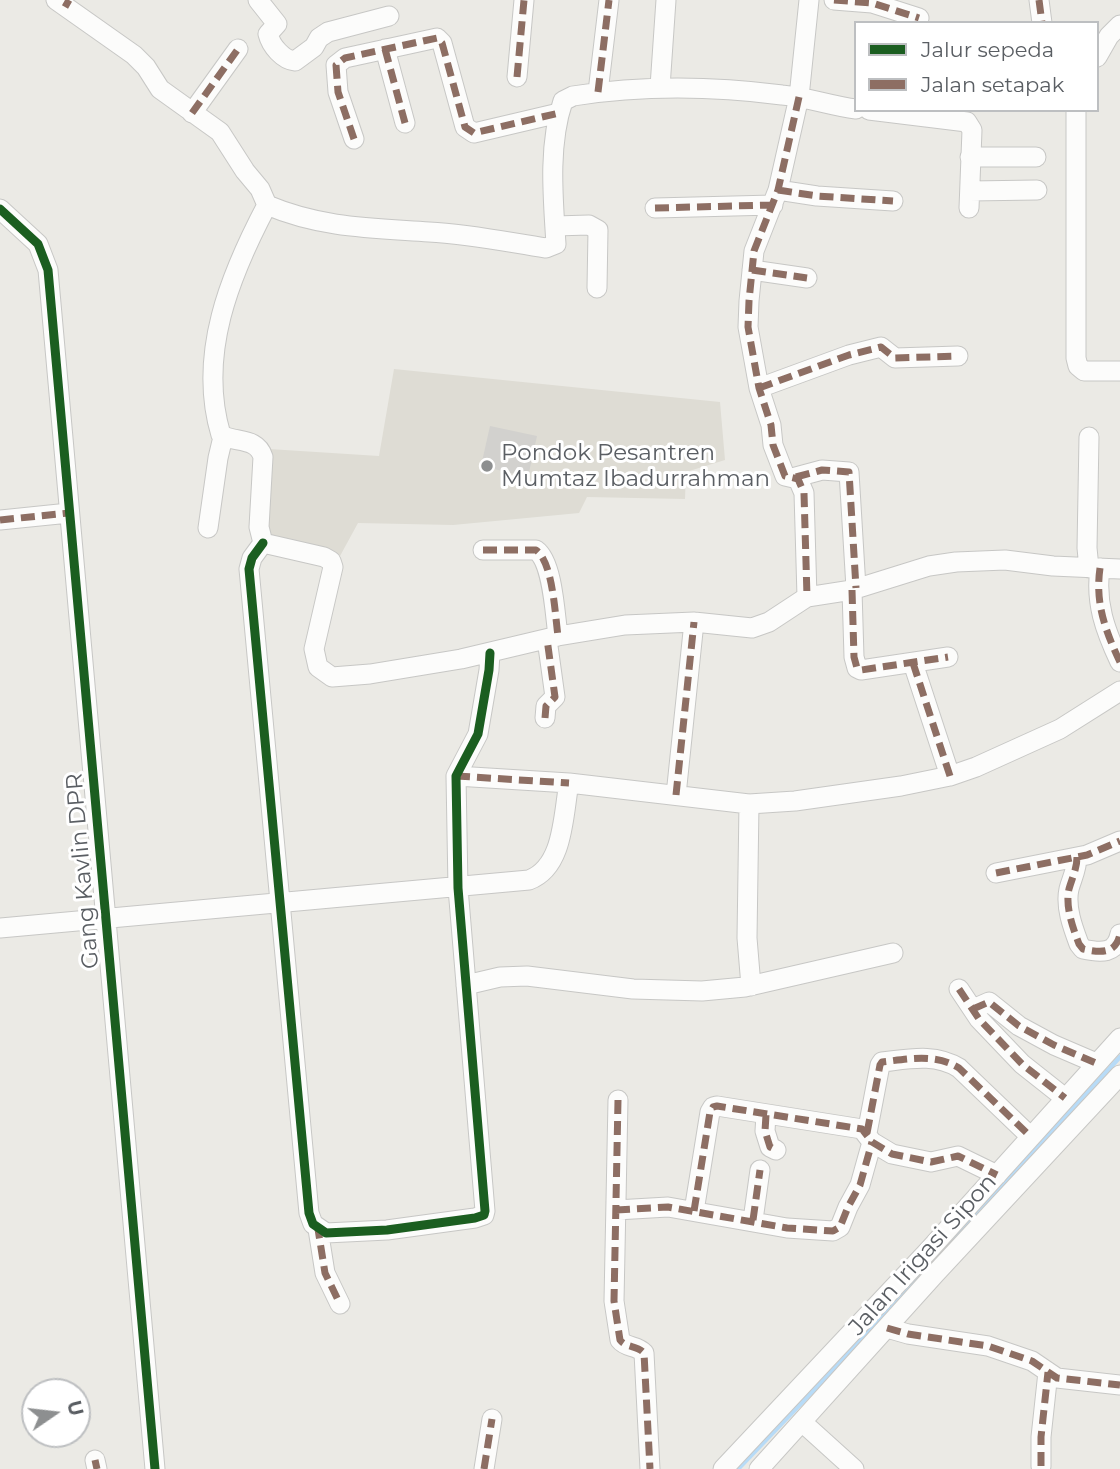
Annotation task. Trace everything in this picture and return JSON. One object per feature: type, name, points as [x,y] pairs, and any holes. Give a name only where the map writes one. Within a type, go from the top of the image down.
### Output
[{"type":"street","points":[[258,0],[277,24],[268,34],[270,40],[288,60],[295,61],[328,32],[389,16]]},
{"type":"street","points":[[517,77],[524,0]]},
{"type":"street","points":[[598,92],[609,0]]},
{"type":"street","points":[[660,87],[666,0]]},
{"type":"street","points":[[809,0],[799,97],[776,198],[754,251],[748,327],[759,388],[771,425],[773,446],[785,476],[796,477],[822,470],[849,472],[854,657],[857,668],[861,670],[948,657]]},
{"type":"street","points":[[834,0],[872,3],[919,18]]},
{"type":"street","points":[[1039,0],[1042,21]]},
{"type":"street","points":[[63,2],[134,55],[146,67],[160,89],[220,132],[245,171],[261,189],[267,205],[291,215],[349,228],[463,235],[546,248],[556,244],[553,168],[559,113],[563,101],[573,96],[660,87],[799,97],[854,109]]},
{"type":"street","points":[[1106,53],[1109,36],[1120,25]]},
{"type":"street","points":[[354,139],[338,92],[336,65],[345,58],[436,38],[440,39],[465,127],[470,132],[559,113]]},
{"type":"street","points":[[192,113],[238,49]]},
{"type":"street","points":[[385,49],[405,123]]},
{"type":"street","points":[[885,112],[967,122],[972,130],[970,200],[1037,190]]},
{"type":"street","points":[[1076,112],[1076,358],[1078,366],[1084,371],[1120,371]]},
{"type":"street","points":[[970,157],[1036,157]]},
{"type":"street","points":[[655,208],[817,196],[893,201]]},
{"type":"street","points":[[267,205],[230,282],[218,326],[213,375],[220,435],[223,438],[255,443],[261,449],[263,457],[260,527],[263,543],[252,558],[249,569],[309,1213],[313,1224],[326,1233],[387,1230],[484,1215],[485,1197],[458,888],[456,776],[478,734],[489,670],[489,653]]},
{"type":"street","name":"Gang Kavlin DPR","points":[[0,209],[38,244],[48,270],[155,1469]]},
{"type":"street","points":[[555,226],[589,225],[598,230],[597,288]]},
{"type":"street","points":[[752,270],[807,278]]},
{"type":"street","points":[[759,388],[849,355],[881,347],[895,358],[958,356]]},
{"type":"street","points":[[1089,437],[1087,548],[1094,568],[1101,617],[1120,662]]},
{"type":"street","points":[[208,528],[223,438]]},
{"type":"street","points":[[796,477],[806,498],[807,597]]},
{"type":"street","points":[[0,520],[69,513]]},
{"type":"street","points":[[263,543],[331,561],[333,567],[314,649],[318,667],[326,674],[340,677],[489,653],[552,637],[625,625],[694,622],[752,628],[769,622],[807,597],[854,589],[929,566],[956,562],[1005,560],[1053,566],[1120,569]]},
{"type":"street","points":[[483,550],[536,550],[545,559],[548,571],[555,696],[554,701],[546,706],[545,718]]},
{"type":"street","points":[[676,795],[694,622]]},
{"type":"street","points":[[913,663],[950,776]]},
{"type":"street","points":[[456,776],[569,783],[749,804],[795,800],[901,786],[950,776],[1060,729],[1120,691]]},
{"type":"street","points":[[0,928],[511,884],[542,876],[556,850],[569,783]]},
{"type":"street","points":[[749,804],[747,938],[751,986]]},
{"type":"street","points":[[996,873],[1077,857],[1120,841]]},
{"type":"street","points":[[1077,857],[1077,868],[1069,890],[1068,903],[1079,944],[1083,950],[1088,951],[1112,949],[1117,946],[1120,934]]},
{"type":"street","points":[[466,985],[500,977],[527,975],[633,989],[702,991],[751,986],[893,953]]},
{"type":"street","points":[[959,989],[1022,1065],[1065,1098]]},
{"type":"street","points":[[973,1009],[989,1002],[1019,1026],[1096,1063]]},
{"type":"street","name":"Jalan Irigasi Sipon","points":[[723,1469],[929,1250],[1120,1038]]},
{"type":"street","points":[[616,1210],[668,1207],[787,1227],[834,1231],[840,1227],[860,1185],[882,1062],[932,1057],[948,1062],[959,1068],[1031,1136]]},
{"type":"street","name":"Jalan Irigasi Sipon","points":[[763,1467],[1120,1075]]},
{"type":"street","points":[[618,1100],[614,1301],[618,1334],[624,1344],[644,1353],[650,1469]]},
{"type":"street","points":[[694,1211],[713,1107],[862,1129],[869,1138],[892,1154],[932,1162],[958,1156],[996,1175]]},
{"type":"street","points":[[766,1115],[765,1131],[770,1147],[776,1150]]},
{"type":"street","points":[[752,1220],[760,1170]]},
{"type":"street","points":[[318,1229],[325,1273],[341,1304]]},
{"type":"street","points":[[887,1328],[908,1334],[988,1346],[1032,1361],[1057,1378],[1120,1385]]},
{"type":"street","points":[[1041,1466],[1041,1437],[1048,1372]]},
{"type":"street","points":[[484,1469],[492,1419]]},
{"type":"street","points":[[802,1422],[854,1469]]},
{"type":"shaded area","name":"Pondok Pesantren Mumtaz Ibadurrahman","points":[[394,369],[720,402],[725,460],[686,472],[685,499],[587,497],[579,513],[453,525],[358,523],[340,556],[280,544],[265,537],[269,449],[379,456]]},
{"type":"building","points":[[490,426],[537,436],[528,477],[481,466]]},
{"type":"waterway","points":[[738,1469],[836,1367],[1120,1057]]},
{"type":"marked path","points":[[65,7],[69,0]]},
{"type":"marked path","points":[[517,77],[524,0]]},
{"type":"marked path","points":[[598,92],[609,0]]},
{"type":"marked path","points":[[834,0],[872,3],[919,18]]},
{"type":"marked path","points":[[1039,0],[1042,21]]},
{"type":"marked path","points":[[354,139],[338,92],[336,65],[345,58],[437,38],[442,43],[465,127],[474,133],[559,113]]},
{"type":"marked path","points":[[192,113],[238,49]]},
{"type":"marked path","points":[[385,49],[405,123]]},
{"type":"marked path","points":[[799,97],[778,190],[754,251],[748,327],[759,388],[771,425],[773,445],[785,476],[798,479],[804,493],[807,597]]},
{"type":"marked path","points":[[778,190],[817,196],[893,201]]},
{"type":"marked path","points":[[655,208],[773,205]]},
{"type":"marked path","points":[[752,270],[807,278]]},
{"type":"marked path","points":[[759,388],[849,355],[881,347],[895,358],[958,356]]},
{"type":"marked path","points":[[796,477],[822,470],[849,472],[856,588]]},
{"type":"marked path","points":[[0,520],[69,513]]},
{"type":"marked path","points":[[483,550],[536,550],[542,556],[550,577],[558,636]]},
{"type":"marked path","points":[[1100,568],[1102,616],[1120,662]]},
{"type":"marked path","points":[[852,590],[854,657],[857,668],[861,670],[948,657]]},
{"type":"marked path","points":[[676,795],[694,622]]},
{"type":"marked path","points":[[545,718],[546,706],[555,697],[547,639]]},
{"type":"marked path","points":[[913,663],[950,776]]},
{"type":"marked path","points":[[456,776],[569,783]]},
{"type":"marked path","points":[[996,873],[1087,855],[1120,841]]},
{"type":"marked path","points":[[1077,857],[1068,903],[1079,944],[1083,949],[1107,950],[1115,945],[1120,934]]},
{"type":"marked path","points":[[959,989],[979,1019],[1022,1064],[1065,1098]]},
{"type":"marked path","points":[[973,1009],[989,1002],[1019,1026],[1096,1063]]},
{"type":"marked path","points":[[867,1133],[882,1062],[922,1058],[941,1060],[959,1068],[1031,1137]]},
{"type":"marked path","points":[[618,1100],[614,1301],[620,1340],[644,1353],[650,1469]]},
{"type":"marked path","points":[[694,1211],[710,1112],[717,1106],[862,1129],[872,1142],[892,1154],[931,1162],[958,1156],[997,1175]]},
{"type":"marked path","points":[[766,1115],[765,1131],[770,1147],[776,1150]]},
{"type":"marked path","points":[[616,1210],[668,1207],[787,1228],[833,1231],[840,1227],[860,1185],[872,1142]]},
{"type":"marked path","points":[[753,1220],[760,1170]]},
{"type":"marked path","points":[[322,1231],[318,1229],[325,1273],[340,1304]]},
{"type":"marked path","points":[[887,1328],[908,1334],[988,1346],[1032,1361],[1057,1378],[1120,1385]]},
{"type":"marked path","points":[[1041,1466],[1041,1437],[1048,1372]]},
{"type":"marked path","points":[[484,1469],[492,1419]]},
{"type":"marked path","points":[[95,1460],[97,1469]]},
{"type":"cycle path","points":[[0,209],[38,244],[48,270],[155,1469]]},
{"type":"cycle path","points":[[263,543],[252,558],[249,569],[309,1213],[313,1224],[326,1233],[387,1230],[484,1215],[458,888],[456,776],[478,734],[490,653]]},
{"type":"place","name":"Pondok Pesantren Mumtaz Ibadurrahman","points":[[487,466]]}]
